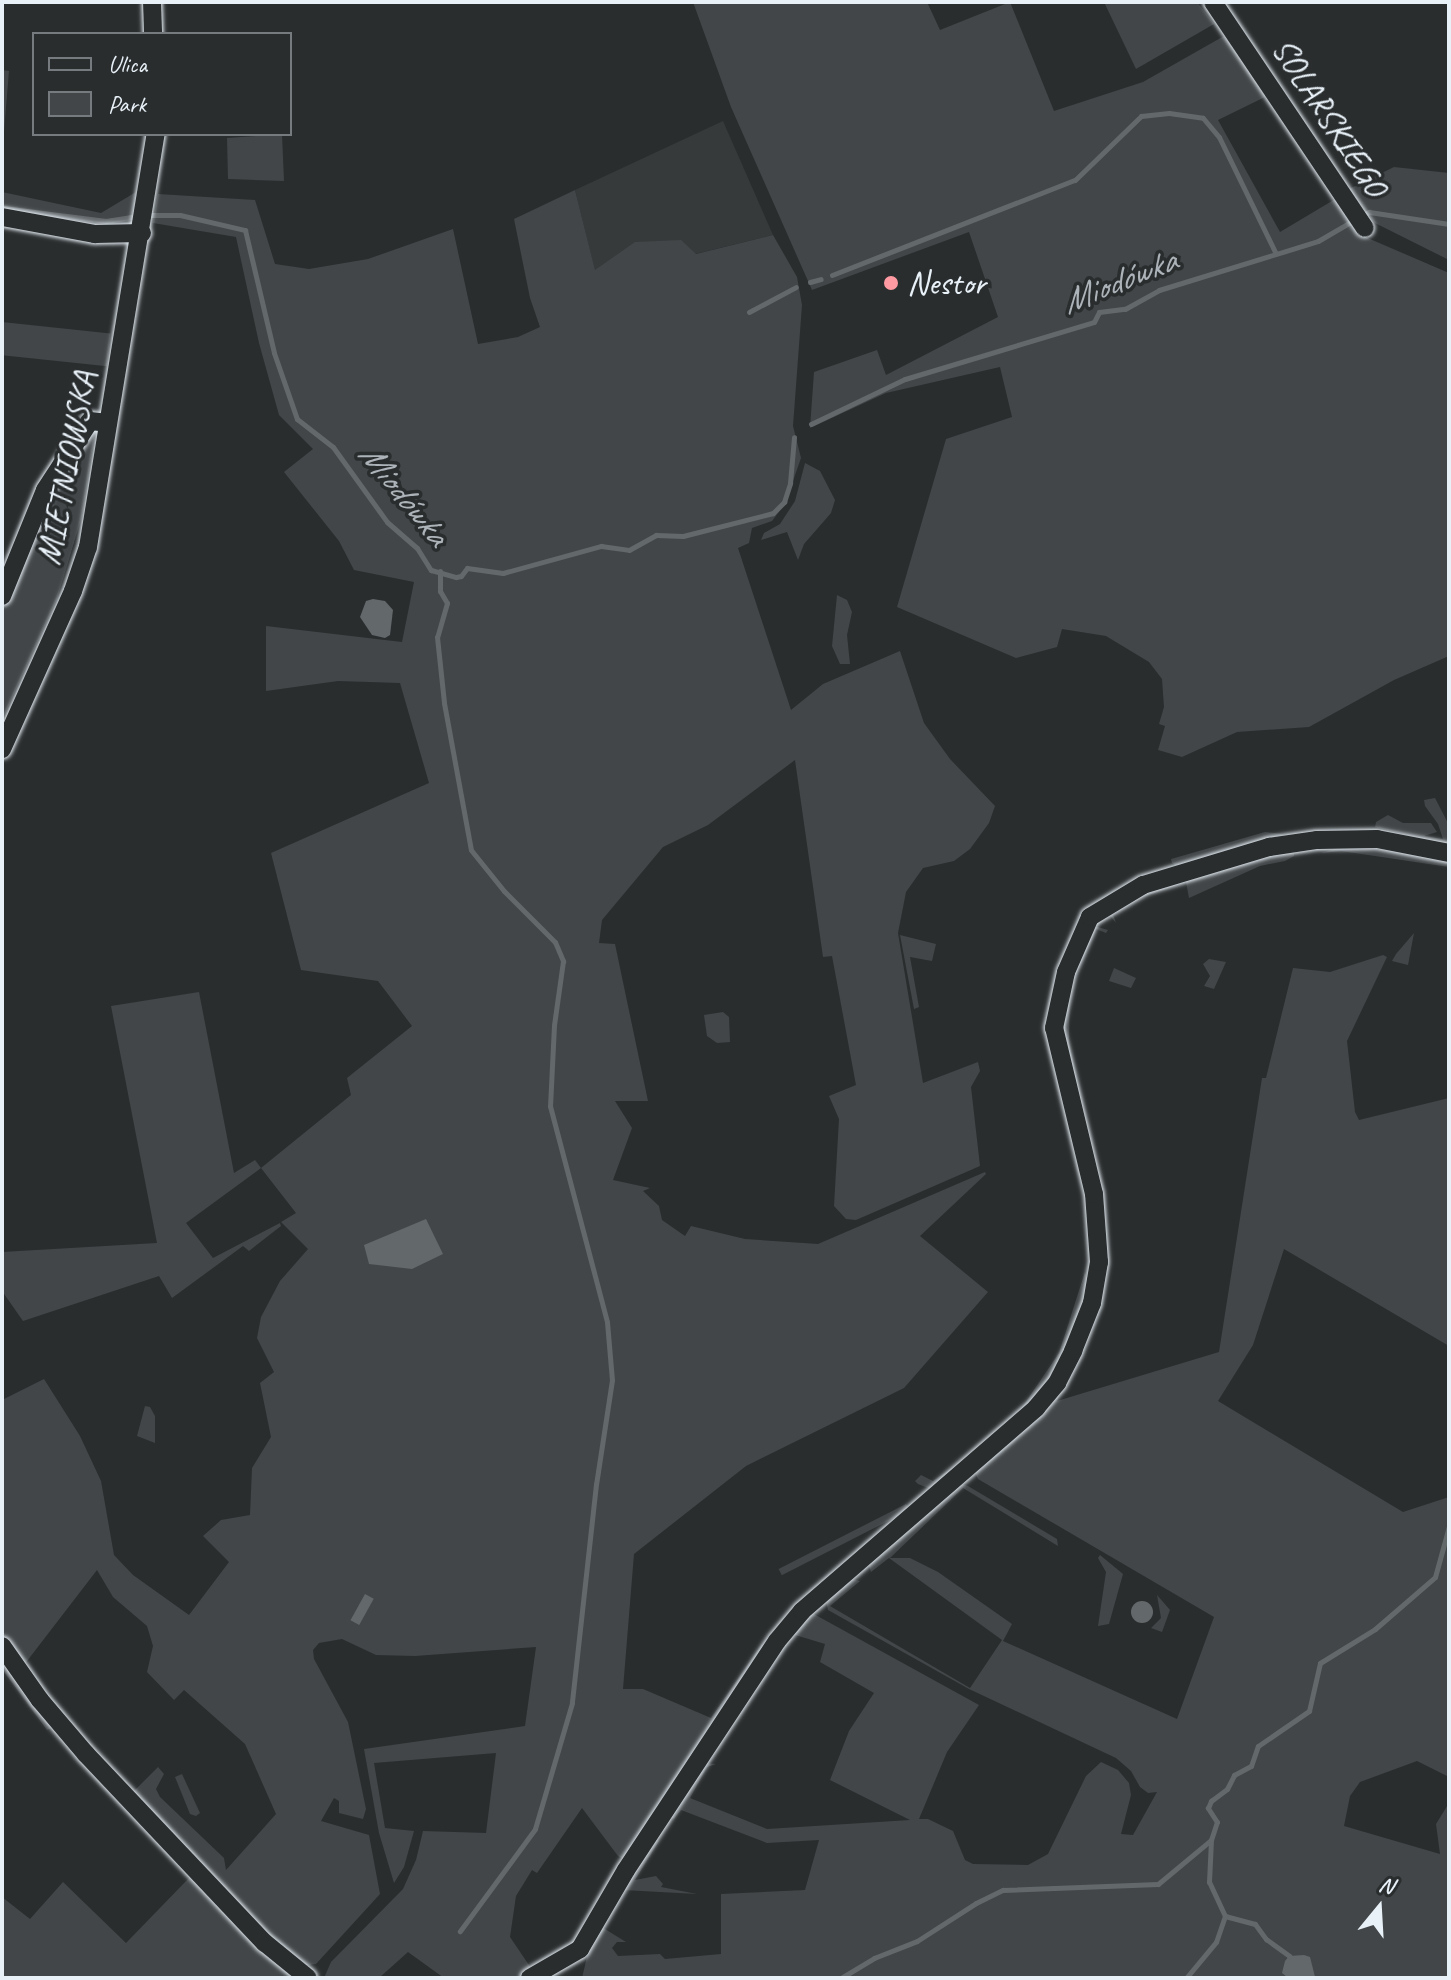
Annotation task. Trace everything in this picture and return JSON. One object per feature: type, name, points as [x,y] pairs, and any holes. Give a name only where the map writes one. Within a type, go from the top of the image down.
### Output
[{"type":"street","points":[[152,2],[153,32]]},
{"type":"street","name":"SOLARSKIEGO","points":[[1213,2],[1365,228]]},
{"type":"street","name":"MIETNIOWSKA","points":[[2,749],[73,591],[88,547],[156,136]]},
{"type":"street","points":[[2,217],[95,234],[142,233]]},
{"type":"street","points":[[2,596],[45,490],[90,421],[108,423]]},
{"type":"street","points":[[530,1978],[580,1949],[626,1870],[754,1676],[802,1611],[1036,1408],[1057,1383],[1092,1303],[1099,1262],[1094,1194],[1054,1028],[1066,972],[1090,917],[1143,885],[1282,845],[1377,839],[1449,853]]},
{"type":"street","points":[[2,1646],[40,1700],[86,1754],[265,1943],[308,1978]]},
{"type":"shaded area","points":[[723,121],[773,235],[695,254],[595,271],[575,190]]},
{"type":"shaded area","points":[[366,601],[385,601],[393,610],[390,635],[385,638],[372,635],[360,617]]},
{"type":"shaded area","points":[[426,1219],[443,1254],[412,1269],[369,1264],[364,1245]]},
{"type":"shaded area","points":[[365,1594],[374,1599],[359,1625],[350,1620]]},
{"type":"shaded area","points":[[1142,1601],[1150,1604],[1153,1612],[1150,1620],[1142,1623],[1134,1620],[1131,1612],[1134,1604]]},
{"type":"shaded area","points":[[1289,1956],[1310,1957],[1315,1977],[1287,1977],[1282,1973]]},
{"type":"green space","points":[[693,2],[927,2],[940,30],[1010,2],[1054,111],[1143,82],[1224,36],[1269,95],[1218,120],[1280,232],[1337,198],[1363,236],[1449,273],[1449,656],[1394,680],[1309,727],[1237,732],[1182,757],[1158,750],[1165,726],[1159,724],[1164,707],[1162,679],[1149,662],[1106,636],[1062,629],[1057,647],[1016,658],[897,607],[946,439],[1012,417],[1000,367],[886,393],[810,428],[814,372],[877,350],[886,375],[998,317],[969,232],[812,290],[731,107]]},
{"type":"green space","points":[[1104,2],[1197,2],[1214,24],[1136,69]]},
{"type":"green space","points":[[2,70],[9,71],[2,156]]},
{"type":"green space","points":[[282,136],[284,181],[228,179],[227,138]]},
{"type":"green space","points":[[1394,167],[1449,173],[1449,260],[1375,223],[1349,189]]},
{"type":"green space","points":[[575,190],[595,270],[635,242],[681,240],[696,254],[773,235],[797,277],[802,305],[793,426],[801,458],[785,504],[772,521],[752,528],[749,543],[738,548],[791,710],[823,684],[900,651],[924,723],[950,759],[995,806],[989,823],[970,849],[954,861],[923,868],[906,892],[898,933],[923,1083],[978,1062],[980,1071],[971,1087],[980,1166],[856,1220],[846,1219],[834,1206],[839,1119],[829,1096],[856,1085],[832,956],[823,957],[795,760],[708,825],[663,847],[602,920],[599,943],[615,944],[648,1101],[615,1101],[632,1128],[613,1180],[650,1188],[643,1191],[659,1206],[662,1220],[685,1236],[691,1226],[745,1239],[818,1244],[985,1172],[920,1236],[988,1292],[904,1388],[746,1466],[634,1554],[623,1689],[643,1689],[711,1718],[762,1644],[765,1649],[626,1861],[618,1856],[582,1808],[537,1873],[532,1870],[516,1896],[510,1937],[533,1971],[523,1978],[444,1978],[408,1952],[379,1978],[324,1978],[331,1962],[403,1889],[416,1860],[423,1831],[486,1833],[496,1753],[374,1763],[385,1828],[414,1831],[404,1867],[394,1883],[379,1833],[364,1749],[525,1726],[536,1647],[415,1656],[376,1655],[342,1639],[319,1643],[313,1650],[314,1659],[348,1722],[366,1809],[363,1819],[339,1813],[339,1801],[334,1798],[321,1821],[369,1835],[380,1894],[316,1964],[300,1966],[136,1798],[134,1791],[158,1767],[164,1774],[156,1789],[160,1797],[224,1858],[226,1870],[276,1814],[245,1744],[184,1690],[174,1700],[147,1672],[153,1646],[147,1626],[113,1597],[97,1570],[24,1665],[2,1635],[2,1400],[44,1379],[80,1436],[101,1481],[114,1555],[133,1575],[189,1615],[229,1562],[203,1536],[221,1520],[250,1515],[252,1468],[271,1437],[260,1383],[274,1372],[257,1338],[261,1317],[280,1281],[308,1249],[281,1222],[296,1213],[261,1168],[351,1095],[347,1078],[412,1026],[378,981],[301,970],[271,853],[429,783],[400,683],[338,681],[266,691],[266,626],[402,642],[414,582],[354,570],[339,541],[284,472],[313,449],[279,415],[259,343],[236,237],[153,223],[158,194],[255,200],[275,264],[309,269],[368,259],[453,229],[478,344],[518,337],[540,327],[530,298],[514,219]]},
{"type":"green space","points":[[2,192],[101,213],[136,192],[135,228],[113,231],[2,213]]},
{"type":"green space","points":[[2,322],[110,333],[107,366],[2,355]]},
{"type":"green space","points":[[90,429],[95,432],[82,516],[57,599],[2,720],[2,607],[11,594],[40,519]]},
{"type":"green space","points":[[805,463],[820,471],[835,500],[831,513],[804,544],[798,560],[787,532],[761,540],[764,533],[780,524],[795,501]]},
{"type":"green space","points":[[837,595],[847,600],[852,612],[847,635],[850,664],[840,664],[832,646]]},
{"type":"green space","points":[[1435,798],[1449,825],[1449,845],[1375,827],[1376,822],[1388,815],[1403,823],[1431,823],[1437,832],[1424,836],[1443,839],[1438,824],[1425,806],[1424,800]]},
{"type":"green space","points":[[1265,832],[1283,834],[1179,867],[1172,863],[1171,859]]},
{"type":"green space","points":[[1344,846],[1449,857],[1449,867],[1341,851],[1321,853]]},
{"type":"green space","points":[[1294,849],[1294,856],[1285,861],[1260,866],[1189,898],[1186,882],[1140,898],[1113,914],[1116,923],[1108,913],[1148,892],[1235,862]]},
{"type":"green space","points":[[1094,926],[1108,930],[1106,933],[1096,929],[1070,987],[1069,1043],[1101,1195],[1063,1036],[1069,982]]},
{"type":"green space","points":[[1414,933],[1408,965],[1392,961],[1396,954]]},
{"type":"green space","points":[[900,935],[936,944],[932,961],[910,957],[919,1007],[914,1009]]},
{"type":"green space","points":[[1383,955],[1387,957],[1347,1041],[1355,1112],[1359,1120],[1449,1098],[1449,1346],[1284,1249],[1253,1345],[1218,1401],[1403,1512],[1449,1497],[1449,1777],[1417,1761],[1360,1782],[1350,1796],[1344,1826],[1440,1854],[1436,1824],[1449,1803],[1449,1978],[582,1978],[590,1944],[600,1926],[626,1942],[617,1942],[612,1948],[618,1956],[660,1954],[665,1959],[721,1954],[721,1894],[805,1890],[819,1840],[767,1843],[681,1810],[674,1819],[669,1816],[703,1763],[716,1764],[707,1767],[690,1798],[767,1829],[910,1820],[830,1780],[849,1731],[874,1693],[820,1662],[825,1644],[792,1634],[812,1613],[979,1705],[947,1752],[919,1819],[928,1819],[953,1831],[965,1860],[973,1864],[1028,1865],[1048,1854],[1086,1776],[1101,1762],[1118,1770],[1129,1783],[1131,1795],[1121,1834],[1133,1835],[1157,1792],[1148,1793],[1140,1787],[1131,1771],[1116,1758],[969,1689],[828,1610],[826,1600],[852,1579],[860,1581],[830,1606],[970,1688],[1002,1640],[889,1558],[871,1572],[869,1566],[871,1557],[961,1484],[968,1486],[1057,1539],[1058,1546],[963,1488],[890,1558],[910,1558],[938,1572],[1012,1624],[1003,1641],[1177,1719],[1214,1617],[978,1479],[975,1472],[1060,1393],[1057,1401],[1219,1352],[1262,1078],[1266,1078],[1293,968],[1330,972]]},
{"type":"green space","points":[[1209,959],[1226,962],[1214,989],[1204,986],[1210,976],[1203,964]]},
{"type":"green space","points":[[1114,968],[1136,978],[1131,988],[1109,981]]},
{"type":"green space","points":[[199,992],[234,1173],[255,1160],[261,1168],[186,1223],[213,1258],[280,1223],[281,1226],[249,1251],[243,1246],[172,1298],[159,1276],[23,1321],[2,1291],[2,1252],[157,1243],[111,1006]]},
{"type":"green space","points":[[723,1012],[729,1017],[730,1042],[717,1043],[707,1036],[704,1015]]},
{"type":"green space","points":[[1085,1272],[1089,1286],[1071,1341],[1038,1398],[933,1490],[918,1484],[915,1481],[921,1475],[933,1481],[961,1462],[1019,1412],[1059,1353]]},
{"type":"green space","points":[[145,1406],[150,1407],[155,1416],[155,1443],[137,1436]]},
{"type":"green space","points":[[906,1504],[909,1510],[782,1575],[779,1569]]},
{"type":"green space","points":[[1100,1555],[1123,1574],[1109,1624],[1098,1626],[1106,1572],[1098,1558]]},
{"type":"green space","points":[[1157,1595],[1170,1610],[1162,1632],[1151,1628],[1161,1618]]},
{"type":"green space","points":[[2,1657],[54,1727],[47,1730],[2,1669]]},
{"type":"green space","points":[[182,1774],[200,1813],[196,1816],[190,1814],[175,1777]]},
{"type":"green space","points":[[131,1813],[300,1978],[2,1978],[2,1897],[30,1919],[63,1882],[126,1943],[190,1877]]},
{"type":"green space","points":[[655,1838],[659,1841],[635,1880],[656,1876],[663,1884],[661,1887],[697,1894],[623,1890]]},
{"type":"waterway","points":[[832,275],[1075,180],[1141,116],[1169,113],[1203,118],[1219,137],[1275,252]]},
{"type":"waterway","name":"Miodówka","points":[[3,208],[106,221],[138,216]]},
{"type":"waterway","name":"Miodówka","points":[[1363,215],[1369,212],[1449,224]]},
{"type":"waterway","name":"Miodówka","points":[[152,215],[180,215],[245,230],[274,353],[297,419],[333,447],[387,522],[417,548],[431,570],[456,577],[467,568],[503,573],[601,546],[629,550],[656,535],[683,536],[773,513],[784,502],[790,483],[794,437]]},
{"type":"waterway","name":"Miodówka","points":[[811,424],[905,379],[1094,322],[1099,312],[1125,309],[1159,290],[1318,241],[1354,220]]},
{"type":"waterway","points":[[810,282],[821,279]]},
{"type":"waterway","points":[[749,312],[796,287]]},
{"type":"waterway","points":[[440,571],[440,591],[447,603],[437,637],[444,703],[471,850],[504,891],[555,942],[563,961],[554,1025],[550,1106],[607,1322],[612,1380],[596,1484],[572,1703],[535,1829],[460,1931]]},
{"type":"waterway","points":[[1186,1978],[1216,1942],[1225,1916],[1209,1882],[1211,1840],[1217,1822],[1208,1808],[1211,1801],[1227,1789],[1234,1775],[1251,1766],[1258,1746],[1309,1711],[1320,1663],[1375,1629],[1435,1577],[1449,1526]]},
{"type":"waterway","points":[[841,1978],[874,1958],[917,1941],[976,1903],[1003,1890],[1158,1884],[1211,1840]]},
{"type":"waterway","points":[[1225,1916],[1255,1924],[1266,1939],[1289,1956]]},
{"type":"place","name":"Nestor","points":[[891,283]]}]
